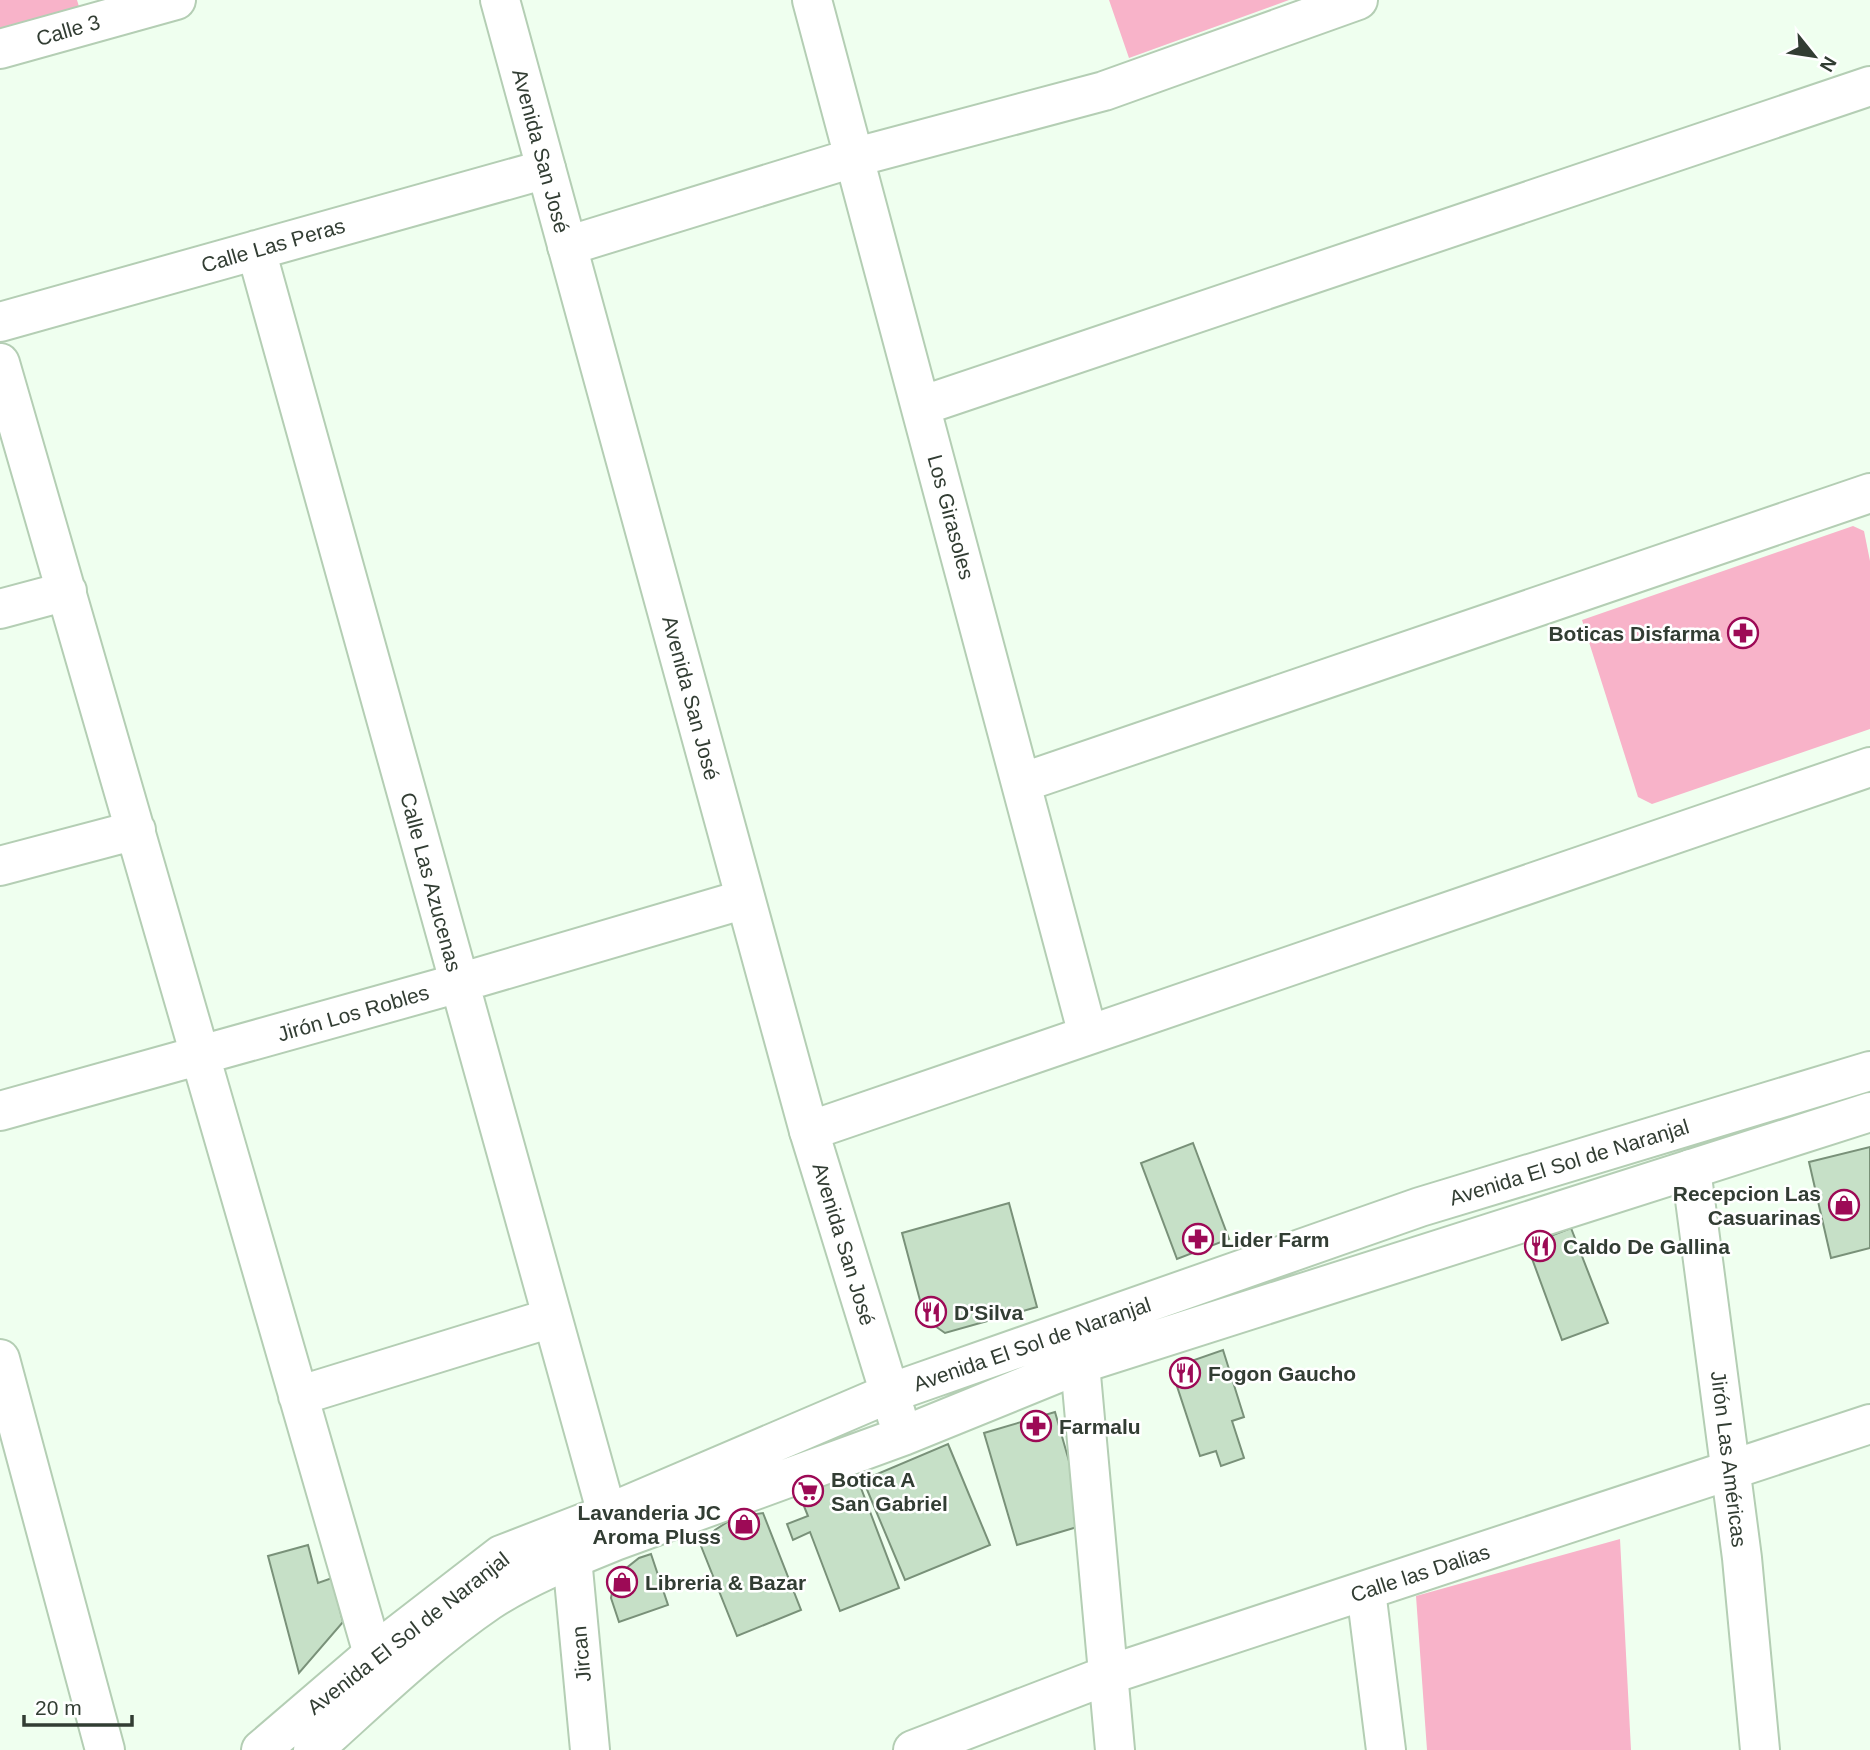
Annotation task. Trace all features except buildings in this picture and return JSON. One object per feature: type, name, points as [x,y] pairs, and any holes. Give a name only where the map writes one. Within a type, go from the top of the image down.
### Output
[{"type":"street","name":"Calle 3","points":[[0,49],[99,10],[176,0]]},
{"type":"street","name":"Avenida San José","points":[[500,0],[809,1131],[903,1436]]},
{"type":"street","name":"Los Girasoles","points":[[812,0],[1088,1035]]},
{"type":"street","points":[[567,246],[856,158],[1104,91],[1359,0]]},
{"type":"street","points":[[921,406],[1870,86]]},
{"type":"street","name":"Calle Las Peras","points":[[0,322],[546,169]]},
{"type":"street","name":"Calle Las Azucenas","points":[[256,250],[607,1514]]},
{"type":"street","points":[[0,363],[373,1654]]},
{"type":"street","points":[[1021,783],[1869,499]]},
{"type":"street","points":[[0,609],[67,592]]},
{"type":"street","points":[[809,1131],[1870,767]]},
{"type":"street","points":[[0,866],[136,830]]},
{"type":"street","name":"Jirón Los Robles","points":[[0,1111],[459,983],[746,899]]},
{"type":"street","name":"Avenida El Sol de Naranjal","points":[[261,1750],[373,1654],[501,1555],[607,1514],[890,1393],[1420,1207],[1870,1071]]},
{"type":"street","name":"Avenida El Sol de Naranjal","points":[[328,1743],[383,1685],[490,1600],[572,1558],[903,1436],[1080,1364],[1870,1112]]},
{"type":"street","name":"Jirón Las Américas","points":[[1691,1169],[1731,1469],[1760,1750]]},
{"type":"street","points":[[298,1396],[551,1318]]},
{"type":"street","points":[[0,1359],[105,1750]]},
{"type":"street","points":[[1080,1364],[1115,1750]]},
{"type":"street","name":"Calle las Dalias","points":[[913,1750],[1108,1675],[1870,1424]]},
{"type":"street","name":"Jircan","points":[[572,1558],[590,1750]]},
{"type":"street","points":[[1366,1591],[1386,1750]]},
{"type":"shaded area","points":[[0,0],[77,0],[80,10],[0,32]]},
{"type":"shaded area","points":[[1109,0],[1289,0],[1129,58]]},
{"type":"shaded area","points":[[1853,526],[1864,531],[1870,561],[1870,729],[1652,804],[1638,797],[1582,620]]},
{"type":"shaded area","points":[[1620,1539],[1631,1750],[1427,1750],[1416,1596]]},
{"type":"place","name":"Boticas Disfarma","points":[[1743,633]]},
{"type":"place","name":"Recepcion Las Casuarinas","points":[[1844,1205]]},
{"type":"place","name":"Lider Farm","points":[[1198,1239]]},
{"type":"place","name":"Caldo De Gallina","points":[[1540,1246]]},
{"type":"place","name":"D'Silva","points":[[931,1312]]},
{"type":"place","name":"Fogon Gaucho","points":[[1185,1373]]},
{"type":"place","name":"Farmalu","points":[[1036,1426]]},
{"type":"place","name":"Botica A San Gabriel","points":[[808,1491]]},
{"type":"place","name":"Lavanderia JC Aroma Pluss","points":[[744,1524]]},
{"type":"place","name":"Libreria & Bazar","points":[[622,1582]]}]
